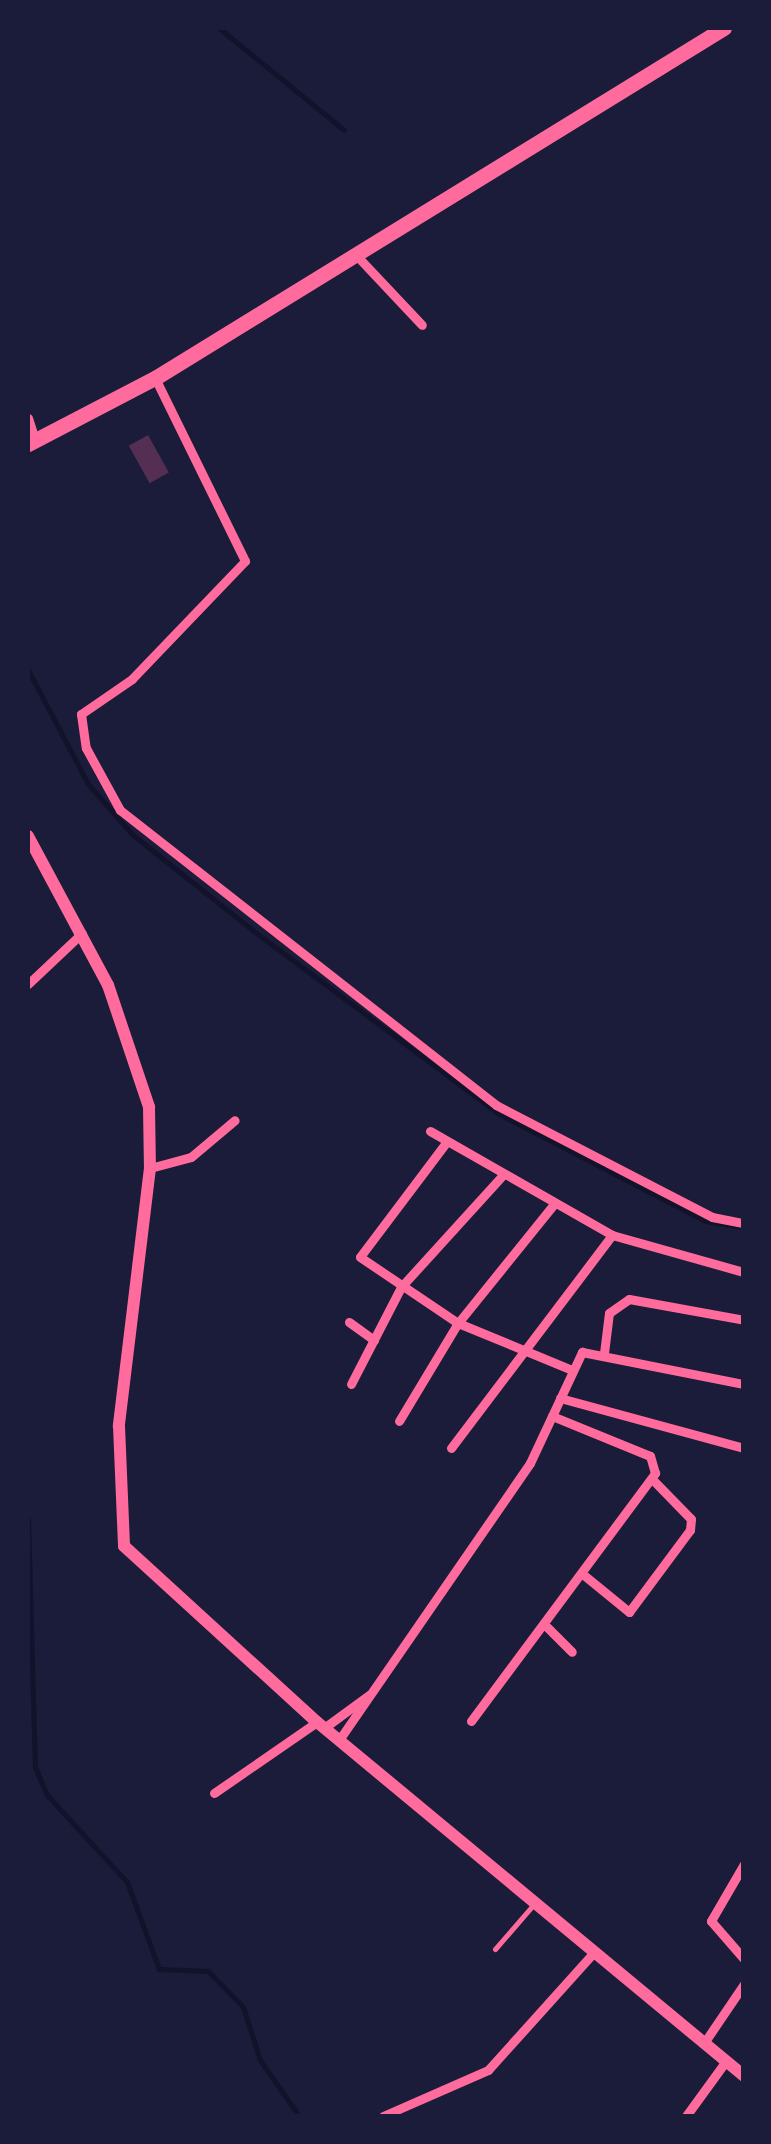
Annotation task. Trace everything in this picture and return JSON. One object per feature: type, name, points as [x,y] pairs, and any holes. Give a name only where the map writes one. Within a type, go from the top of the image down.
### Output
[{"type":"highway","points":[[31,442],[155,378],[354,252],[724,28]]},
{"type":"main road","points":[[28,836],[82,933],[144,1081],[150,1168],[119,1426],[118,1532],[176,1600],[320,1725],[744,2076]]},
{"type":"street","points":[[354,252],[422,325]]},
{"type":"street","points":[[155,378],[243,570],[178,622],[132,679],[82,714],[86,748],[120,810],[496,1105],[712,1217],[744,1223]]},
{"type":"street","points":[[28,418],[31,442]]},
{"type":"street","points":[[28,984],[82,933]]},
{"type":"street","points":[[150,1168],[192,1156],[235,1120]]},
{"type":"street","points":[[430,1131],[445,1144],[612,1236],[744,1272]]},
{"type":"street","points":[[445,1144],[361,1252],[401,1287],[458,1323],[515,1353],[572,1370]]},
{"type":"street","points":[[351,1384],[401,1287],[504,1174]]},
{"type":"street","points":[[398,1421],[458,1323],[555,1202]]},
{"type":"street","points":[[451,1448],[515,1353],[612,1236]]},
{"type":"street","points":[[604,1353],[608,1312],[629,1299],[744,1320]]},
{"type":"street","points":[[349,1322],[374,1340]]},
{"type":"street","points":[[338,1740],[530,1463],[585,1350],[744,1384]]},
{"type":"street","points":[[560,1398],[744,1448]]},
{"type":"street","points":[[471,1721],[586,1576],[652,1479],[650,1456],[552,1416]]},
{"type":"street","points":[[586,1576],[629,1612],[690,1530],[691,1519],[652,1479]]},
{"type":"street","points":[[547,1627],[572,1652]]},
{"type":"street","points":[[214,1793],[375,1690]]},
{"type":"street","points":[[744,1864],[711,1920],[744,1960]]},
{"type":"street","points":[[383,2116],[488,2070],[596,1951]]},
{"type":"street","points":[[704,2043],[744,1984]]},
{"type":"street","points":[[686,2116],[726,2062]]},
{"type":"lane","points":[[494,1949],[536,1902]]},
{"type":"building","points":[[148,435],[169,473],[150,483],[129,446]]},
{"type":"waterway","points":[[219,28],[344,130]]},
{"type":"waterway","points":[[28,670],[88,784],[133,835],[255,932],[499,1114],[705,1221],[744,1227]]},
{"type":"waterway","points":[[28,1519],[35,1767],[47,1795],[127,1882],[159,1969],[208,1971],[243,2007],[260,2060],[299,2116]]}]
